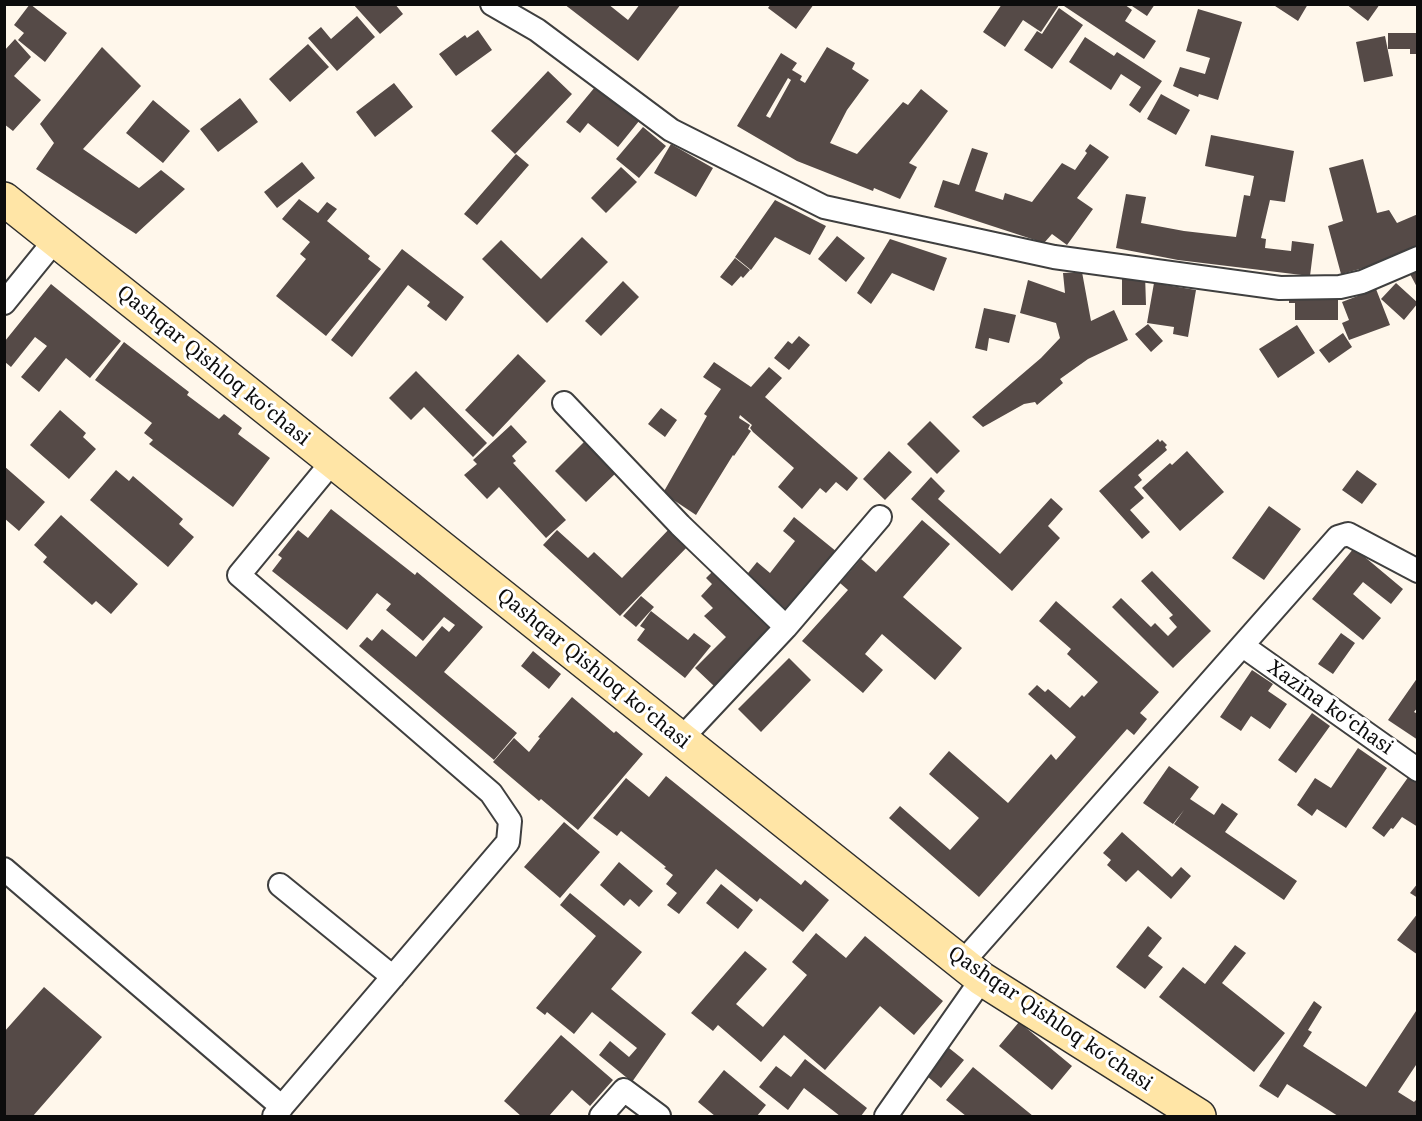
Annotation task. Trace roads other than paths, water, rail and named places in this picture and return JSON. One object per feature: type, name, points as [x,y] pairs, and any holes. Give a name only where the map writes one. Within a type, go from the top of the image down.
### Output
[{"type":"main road","name":"Qashqar Qishloq koʻchasi","points":[[4,199],[972,971],[1199,1116]]},
{"type":"street","points":[[492,4],[537,30],[671,130],[824,207],[1053,257],[1280,288],[1340,287],[1362,282],[1418,258]]},
{"type":"street","points":[[4,303],[56,239]]},
{"type":"street","points":[[564,402],[680,525],[786,627]]},
{"type":"street","points":[[4,870],[278,1112],[508,842],[510,821],[491,793],[239,575],[333,461]]},
{"type":"street","points":[[681,739],[786,627],[880,517]]},
{"type":"street","points":[[886,1116],[972,971],[1243,646],[1338,537],[1348,534],[1418,571]]},
{"type":"street","name":"Xazina koʻchasi","points":[[1243,646],[1418,770]]},
{"type":"street","points":[[280,885],[393,977]]},
{"type":"street","points":[[602,1116],[624,1090],[659,1116]]}]
